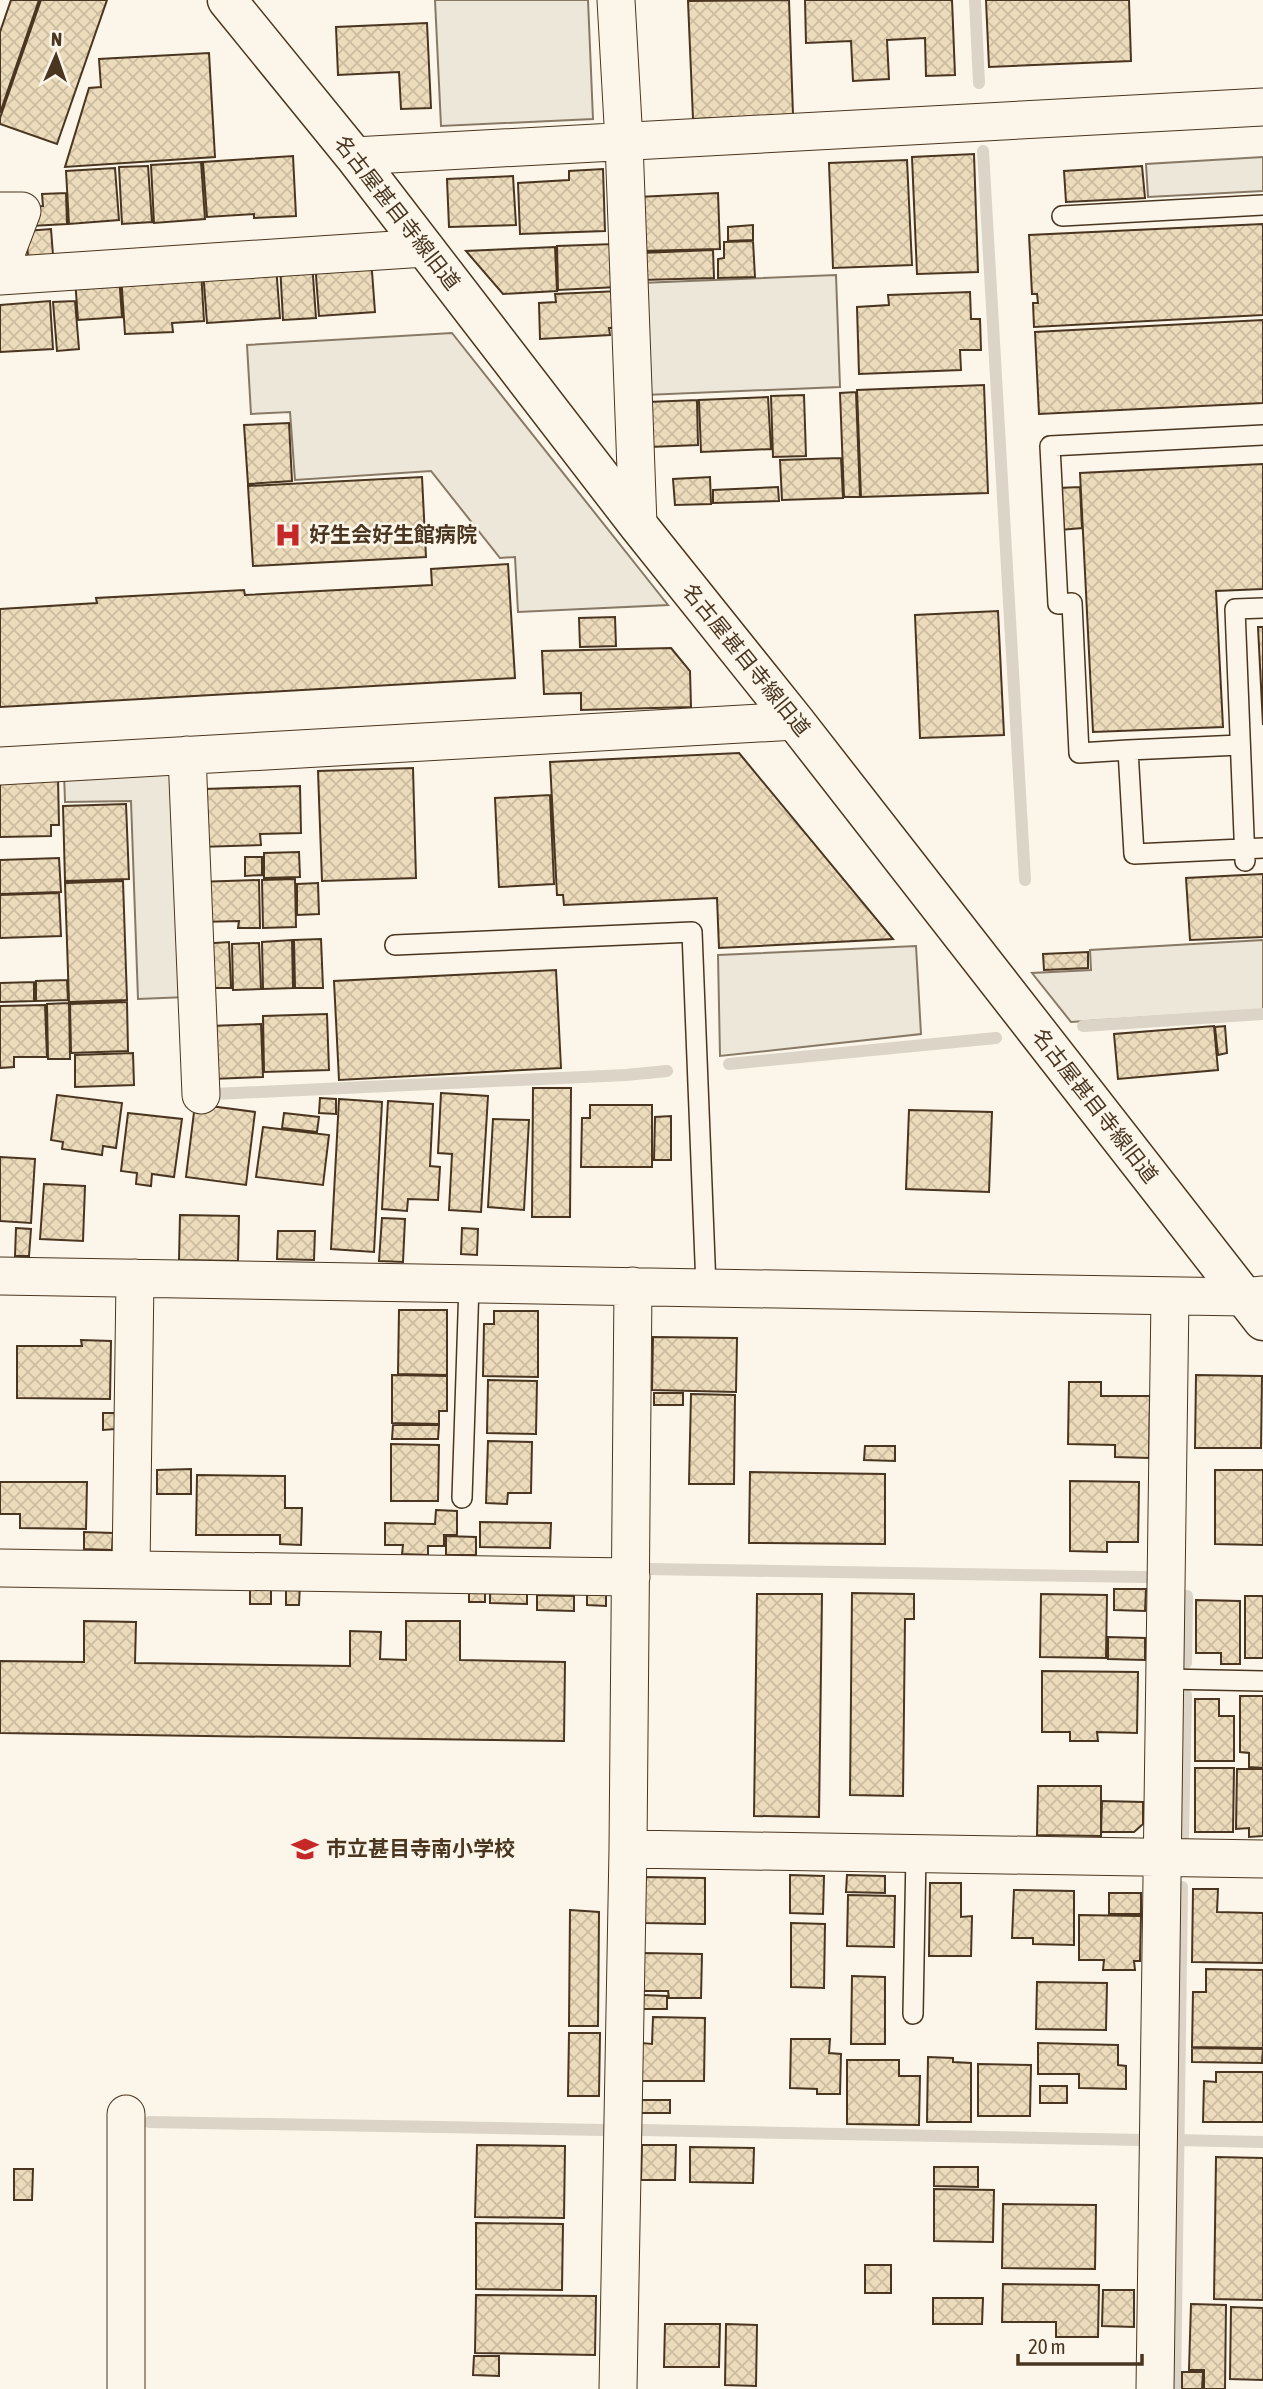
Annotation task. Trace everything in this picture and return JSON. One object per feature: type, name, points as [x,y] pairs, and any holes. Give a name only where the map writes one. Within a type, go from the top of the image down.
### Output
[{"type":"street","name":"名古屋甚目寺線旧道","points":[[227,0],[354,156],[638,525],[1257,1305]]},
{"type":"street","points":[[616,0],[638,525]]},
{"type":"street","points":[[354,156],[1263,107]]},
{"type":"street","points":[[0,211],[22,211],[0,269]]},
{"type":"street","points":[[0,276],[425,248]]},
{"type":"street","points":[[0,766],[794,721]]},
{"type":"street","points":[[187,755],[201,1095]]},
{"type":"street","points":[[0,1276],[1170,1296],[1257,1305]]},
{"type":"street","points":[[131,1570],[135,1278]]},
{"type":"street","points":[[618,2389],[628,1849],[633,1286]]},
{"type":"street","points":[[1155,2389],[1170,1296]]},
{"type":"street","points":[[0,1568],[631,1577]]},
{"type":"street","points":[[628,1849],[1263,1859]]},
{"type":"street","points":[[126,2115],[126,2389]]},
{"type":"lane","points":[[1062,216],[1263,205]]},
{"type":"lane","points":[[1240,745],[1079,753],[1072,603],[1058,604],[1050,446],[1263,435]]},
{"type":"lane","points":[[1128,750],[1134,854],[1251,853],[1240,745],[1235,609],[1263,608]]},
{"type":"lane","points":[[395,945],[692,932],[706,1287]]},
{"type":"lane","points":[[462,1498],[469,1284]]},
{"type":"lane","points":[[1165,1679],[1263,1681]]},
{"type":"lane","points":[[913,2014],[916,1853]]},
{"type":"shaded area","points":[[435,0],[588,0],[593,119],[441,126]]},
{"type":"shaded area","points":[[1263,157],[1263,191],[1148,197],[1146,164]]},
{"type":"shaded area","points":[[836,275],[840,387],[645,395],[640,283]]},
{"type":"shaded area","points":[[452,333],[668,605],[518,612],[515,557],[500,558],[431,471],[295,480],[290,412],[251,414],[247,345]]},
{"type":"shaded area","points":[[180,768],[187,997],[138,999],[131,801],[65,802],[64,772]]},
{"type":"shaded area","points":[[1263,940],[1263,1010],[1071,1022],[1032,973],[1091,970],[1090,950]]},
{"type":"shaded area","points":[[916,946],[921,1034],[720,1056],[718,955]]},
{"type":"building","points":[[11,0],[39,0],[0,113],[0,32]]},
{"type":"building","points":[[41,0],[107,0],[57,144],[0,124]]},
{"type":"building","points":[[789,0],[793,115],[693,119],[688,1]]},
{"type":"building","points":[[805,0],[952,0],[955,75],[926,76],[925,38],[887,40],[889,79],[853,81],[851,41],[806,43]]},
{"type":"building","points":[[986,0],[1129,0],[1131,61],[989,67]]},
{"type":"building","points":[[427,23],[431,108],[401,109],[399,72],[338,75],[336,27]]},
{"type":"building","points":[[209,53],[215,157],[65,167],[89,88],[101,87],[99,59]]},
{"type":"building","points":[[974,154],[978,272],[917,274],[912,157]]},
{"type":"building","points":[[293,156],[296,216],[254,218],[254,214],[207,217],[203,162]]},
{"type":"building","points":[[907,160],[912,265],[833,268],[829,163]]},
{"type":"building","points":[[201,162],[205,219],[154,223],[151,165]]},
{"type":"building","points":[[148,166],[152,222],[122,224],[119,167]]},
{"type":"building","points":[[1142,166],[1145,198],[1066,202],[1064,171]]},
{"type":"building","points":[[115,168],[119,220],[69,224],[66,171]]},
{"type":"building","points":[[603,169],[605,231],[520,234],[518,183],[569,180],[569,171]]},
{"type":"building","points":[[513,176],[516,225],[449,227],[447,179]]},
{"type":"building","points":[[66,193],[67,224],[31,226],[29,207],[43,206],[42,194]]},
{"type":"building","points":[[718,193],[720,249],[640,251],[638,197]]},
{"type":"building","points":[[1263,224],[1263,315],[1034,327],[1033,303],[1038,303],[1037,294],[1032,294],[1029,235]]},
{"type":"building","points":[[753,225],[753,240],[728,241],[728,227]]},
{"type":"building","points":[[51,229],[53,255],[28,257],[26,231]]},
{"type":"building","points":[[753,241],[755,277],[718,278],[718,259],[724,258],[724,242]]},
{"type":"building","points":[[615,244],[617,287],[558,290],[557,246]]},
{"type":"building","points":[[555,247],[557,291],[503,294],[466,251]]},
{"type":"building","points":[[713,250],[714,278],[642,280],[641,253]]},
{"type":"building","points":[[371,258],[375,312],[319,316],[315,262]]},
{"type":"building","points":[[312,262],[316,318],[283,320],[280,264]]},
{"type":"building","points":[[276,266],[280,318],[207,323],[203,271]]},
{"type":"building","points":[[201,270],[204,321],[172,323],[173,332],[125,334],[121,275]]},
{"type":"building","points":[[119,276],[122,317],[78,320],[75,279]]},
{"type":"building","points":[[619,291],[621,328],[609,328],[610,335],[540,339],[539,303],[556,302],[555,294]]},
{"type":"building","points":[[970,292],[971,319],[980,319],[981,350],[960,350],[961,370],[859,374],[857,307],[889,305],[888,295]]},
{"type":"building","points":[[50,301],[53,349],[0,352],[0,305]]},
{"type":"building","points":[[75,301],[79,349],[57,351],[53,302]]},
{"type":"building","points":[[1263,320],[1263,403],[1039,414],[1035,332]]},
{"type":"building","points":[[984,385],[988,493],[861,497],[857,390]]},
{"type":"building","points":[[856,392],[860,497],[844,497],[840,393]]},
{"type":"building","points":[[804,395],[806,456],[773,457],[771,396]]},
{"type":"building","points":[[768,397],[771,449],[701,452],[699,400]]},
{"type":"building","points":[[697,400],[698,445],[650,447],[648,402]]},
{"type":"building","points":[[289,423],[292,481],[248,484],[244,425]]},
{"type":"building","points":[[841,458],[843,498],[782,500],[780,460]]},
{"type":"building","points":[[1263,464],[1263,589],[1216,591],[1223,727],[1093,732],[1080,473]]},
{"type":"building","points":[[422,477],[426,557],[253,566],[248,486]]},
{"type":"building","points":[[710,477],[711,504],[675,505],[673,479]]},
{"type":"building","points":[[778,487],[779,501],[713,503],[713,490]]},
{"type":"building","points":[[1080,487],[1082,528],[1060,530],[1058,488]]},
{"type":"building","points":[[508,564],[515,678],[0,707],[0,609],[97,603],[96,598],[244,590],[245,595],[432,585],[431,569]]},
{"type":"building","points":[[998,611],[1004,735],[920,738],[915,615]]},
{"type":"building","points":[[615,617],[616,646],[580,647],[579,618]]},
{"type":"building","points":[[1258,627],[1263,627],[1263,725]]},
{"type":"building","points":[[671,648],[690,671],[691,707],[581,710],[581,693],[544,694],[542,651]]},
{"type":"building","points":[[739,753],[893,939],[719,948],[717,898],[564,905],[563,895],[557,895],[550,762]]},
{"type":"building","points":[[413,768],[416,878],[322,881],[318,771]]},
{"type":"building","points":[[58,778],[59,825],[51,825],[51,836],[0,837],[0,780]]},
{"type":"building","points":[[300,786],[301,833],[260,834],[261,845],[198,847],[204,789]]},
{"type":"building","points":[[550,795],[554,884],[499,887],[495,798]]},
{"type":"building","points":[[126,804],[129,879],[65,881],[63,806]]},
{"type":"building","points":[[299,852],[300,877],[264,878],[264,853]]},
{"type":"building","points":[[245,857],[262,857],[262,875],[245,876]]},
{"type":"building","points":[[59,858],[61,892],[0,894],[0,860]]},
{"type":"building","points":[[1263,874],[1263,937],[1190,940],[1186,878]]},
{"type":"building","points":[[295,879],[296,927],[263,928],[262,880]]},
{"type":"building","points":[[259,880],[260,928],[238,928],[239,921],[199,922],[197,882]]},
{"type":"building","points":[[123,881],[127,1000],[69,1002],[65,883]]},
{"type":"building","points":[[318,883],[319,914],[297,915],[297,884]]},
{"type":"building","points":[[59,893],[61,936],[0,938],[0,895]]},
{"type":"building","points":[[321,939],[323,988],[295,988],[294,940]]},
{"type":"building","points":[[292,940],[293,988],[263,989],[262,942]]},
{"type":"building","points":[[229,942],[231,988],[202,988],[200,944]]},
{"type":"building","points":[[259,943],[261,989],[233,990],[232,944]]},
{"type":"building","points":[[1088,952],[1088,968],[1044,970],[1043,954]]},
{"type":"building","points":[[556,970],[561,1068],[339,1080],[334,981]]},
{"type":"building","points":[[67,980],[68,1000],[36,1001],[36,981]]},
{"type":"building","points":[[34,982],[34,1001],[0,1002],[0,983]]},
{"type":"building","points":[[127,1002],[128,1051],[71,1053],[70,1004]]},
{"type":"building","points":[[69,1003],[70,1059],[48,1059],[47,1004]]},
{"type":"building","points":[[45,1005],[47,1057],[14,1057],[14,1067],[0,1068],[0,1006]]},
{"type":"building","points":[[327,1014],[329,1070],[264,1072],[263,1016]]},
{"type":"building","points":[[261,1024],[263,1077],[212,1079],[210,1026]]},
{"type":"building","points":[[1214,1026],[1218,1070],[1118,1079],[1114,1034]]},
{"type":"building","points":[[1225,1026],[1227,1053],[1218,1055],[1215,1027]]},
{"type":"building","points":[[133,1053],[134,1085],[75,1087],[75,1055]]},
{"type":"building","points":[[533,1088],[571,1088],[570,1217],[532,1217]]},
{"type":"building","points":[[441,1093],[488,1096],[481,1212],[449,1210],[452,1154],[438,1153]]},
{"type":"building","points":[[57,1095],[122,1103],[116,1148],[103,1146],[102,1155],[62,1149],[63,1142],[51,1140]]},
{"type":"building","points":[[320,1098],[336,1099],[336,1114],[319,1113]]},
{"type":"building","points":[[339,1099],[382,1102],[374,1252],[331,1249]]},
{"type":"building","points":[[388,1101],[433,1104],[430,1166],[440,1167],[438,1200],[408,1199],[407,1211],[382,1209]]},
{"type":"building","points":[[195,1104],[255,1112],[246,1185],[186,1177]]},
{"type":"building","points":[[590,1105],[652,1105],[652,1167],[581,1167],[582,1118],[590,1118]]},
{"type":"building","points":[[909,1110],[992,1112],[989,1192],[906,1189]]},
{"type":"building","points":[[128,1113],[182,1119],[174,1177],[152,1174],[151,1186],[136,1184],[137,1173],[121,1171]]},
{"type":"building","points":[[284,1113],[319,1117],[317,1132],[282,1128]]},
{"type":"building","points":[[671,1116],[671,1160],[654,1160],[655,1117]]},
{"type":"building","points":[[493,1119],[529,1120],[524,1210],[488,1207]]},
{"type":"building","points":[[263,1127],[329,1135],[323,1185],[256,1177]]},
{"type":"building","points":[[0,1157],[35,1159],[31,1223],[0,1221]]},
{"type":"building","points":[[44,1184],[85,1186],[83,1241],[40,1239]]},
{"type":"building","points":[[180,1215],[239,1216],[238,1261],[179,1260]]},
{"type":"building","points":[[382,1218],[405,1219],[403,1262],[379,1261]]},
{"type":"building","points":[[16,1228],[31,1229],[29,1256],[15,1256]]},
{"type":"building","points":[[462,1228],[478,1229],[477,1255],[461,1254]]},
{"type":"building","points":[[278,1231],[315,1231],[314,1260],[277,1259]]},
{"type":"building","points":[[399,1310],[447,1310],[447,1375],[398,1374]]},
{"type":"building","points":[[494,1311],[538,1311],[538,1377],[483,1376],[484,1324],[494,1324]]},
{"type":"building","points":[[653,1337],[737,1338],[736,1392],[652,1390]]},
{"type":"building","points":[[81,1340],[111,1341],[110,1399],[17,1398],[17,1346],[82,1346]]},
{"type":"building","points":[[392,1375],[447,1376],[447,1411],[439,1411],[439,1424],[392,1423]]},
{"type":"building","points":[[1196,1375],[1262,1376],[1261,1448],[1195,1448]]},
{"type":"building","points":[[488,1380],[537,1381],[536,1434],[487,1433]]},
{"type":"building","points":[[1069,1382],[1101,1382],[1101,1396],[1150,1396],[1149,1458],[1115,1457],[1115,1445],[1068,1444]]},
{"type":"building","points":[[654,1393],[683,1393],[683,1405],[654,1405]]},
{"type":"building","points":[[691,1394],[735,1395],[734,1484],[689,1484]]},
{"type":"building","points":[[103,1413],[115,1413],[115,1429],[103,1430]]},
{"type":"building","points":[[393,1425],[439,1425],[438,1439],[392,1439]]},
{"type":"building","points":[[488,1441],[532,1442],[531,1493],[508,1493],[507,1504],[486,1503]]},
{"type":"building","points":[[391,1444],[439,1445],[438,1501],[391,1501]]},
{"type":"building","points":[[865,1446],[895,1446],[895,1461],[864,1460]]},
{"type":"building","points":[[191,1469],[191,1494],[157,1494],[157,1470]]},
{"type":"building","points":[[1215,1470],[1263,1470],[1263,1545],[1215,1544]]},
{"type":"building","points":[[750,1472],[885,1474],[885,1544],[749,1543]]},
{"type":"building","points":[[197,1475],[285,1476],[285,1508],[302,1508],[301,1545],[280,1544],[280,1535],[196,1535]]},
{"type":"building","points":[[1070,1481],[1139,1482],[1138,1542],[1107,1542],[1107,1552],[1070,1551]]},
{"type":"building","points":[[0,1482],[87,1482],[86,1529],[20,1528],[20,1514],[0,1514]]},
{"type":"building","points":[[436,1510],[457,1511],[457,1535],[444,1535],[444,1546],[428,1546],[428,1555],[402,1554],[403,1545],[385,1545],[385,1523],[435,1524]]},
{"type":"building","points":[[480,1522],[551,1523],[550,1548],[480,1547]]},
{"type":"building","points":[[84,1532],[113,1533],[112,1550],[84,1549]]},
{"type":"building","points":[[446,1536],[476,1537],[476,1555],[446,1555]]},
{"type":"building","points":[[286,1583],[300,1583],[299,1605],[286,1605]]},
{"type":"building","points":[[469,1586],[485,1587],[485,1602],[469,1602]]},
{"type":"building","points":[[490,1586],[527,1586],[527,1604],[490,1603]]},
{"type":"building","points":[[250,1589],[271,1590],[271,1604],[250,1604]]},
{"type":"building","points":[[1114,1589],[1146,1589],[1145,1611],[1114,1610]]},
{"type":"building","points":[[587,1590],[606,1591],[606,1606],[587,1605]]},
{"type":"building","points":[[852,1593],[914,1594],[914,1619],[905,1619],[903,1796],[850,1795]]},
{"type":"building","points":[[757,1594],[822,1594],[819,1817],[754,1816]]},
{"type":"building","points":[[1041,1594],[1107,1595],[1106,1658],[1040,1657]]},
{"type":"building","points":[[537,1595],[574,1596],[574,1611],[537,1610]]},
{"type":"building","points":[[1245,1596],[1263,1596],[1263,1658],[1245,1658]]},
{"type":"building","points":[[1196,1600],[1240,1601],[1240,1664],[1221,1664],[1221,1653],[1196,1653]]},
{"type":"building","points":[[84,1621],[136,1622],[135,1663],[350,1666],[350,1631],[381,1632],[380,1659],[406,1660],[406,1621],[460,1621],[460,1660],[565,1662],[564,1741],[0,1733],[0,1661],[84,1662]]},
{"type":"building","points":[[1108,1637],[1145,1638],[1145,1660],[1108,1659]]},
{"type":"building","points":[[1042,1671],[1138,1672],[1137,1733],[1097,1732],[1098,1741],[1070,1741],[1070,1732],[1042,1732]]},
{"type":"building","points":[[1240,1696],[1263,1696],[1263,1768],[1249,1767],[1249,1753],[1240,1752]]},
{"type":"building","points":[[1195,1699],[1219,1699],[1219,1716],[1234,1716],[1234,1761],[1195,1761]]},
{"type":"building","points":[[1195,1768],[1234,1768],[1233,1832],[1195,1832]]},
{"type":"building","points":[[1237,1769],[1263,1769],[1263,1836],[1249,1837],[1249,1828],[1236,1829]]},
{"type":"building","points":[[1038,1786],[1101,1786],[1101,1836],[1037,1835]]},
{"type":"building","points":[[1102,1801],[1143,1802],[1143,1824],[1134,1832],[1101,1832]]},
{"type":"building","points":[[790,1875],[824,1876],[823,1914],[790,1913]]},
{"type":"building","points":[[847,1875],[885,1876],[885,1893],[846,1892]]},
{"type":"building","points":[[644,1877],[705,1878],[705,1924],[643,1923]]},
{"type":"building","points":[[930,1883],[961,1883],[961,1917],[972,1916],[971,1956],[929,1956]]},
{"type":"building","points":[[1193,1889],[1218,1889],[1217,1912],[1263,1913],[1263,1963],[1192,1962]]},
{"type":"building","points":[[1014,1890],[1074,1891],[1074,1945],[1033,1944],[1033,1938],[1012,1938]]},
{"type":"building","points":[[1109,1893],[1141,1893],[1141,1914],[1109,1914]]},
{"type":"building","points":[[848,1895],[895,1896],[894,1947],[847,1946]]},
{"type":"building","points":[[570,1910],[599,1912],[598,2026],[569,2026]]},
{"type":"building","points":[[1079,1915],[1141,1916],[1140,1961],[1134,1961],[1135,1970],[1103,1970],[1104,1960],[1079,1960]]},
{"type":"building","points":[[791,1923],[825,1924],[824,1988],[791,1987]]},
{"type":"building","points":[[643,1953],[702,1954],[701,1998],[669,1998],[668,1991],[642,1991]]},
{"type":"building","points":[[1206,1969],[1263,1970],[1263,2048],[1192,2047],[1193,1992],[1206,1992]]},
{"type":"building","points":[[852,1976],[885,1977],[885,2044],[851,2044]]},
{"type":"building","points":[[1037,1982],[1107,1983],[1106,2030],[1036,2029]]},
{"type":"building","points":[[643,1995],[667,1996],[667,2009],[643,2009]]},
{"type":"building","points":[[653,2017],[705,2018],[704,2081],[642,2081],[642,2043],[652,2044]]},
{"type":"building","points":[[569,2033],[600,2033],[599,2096],[568,2096]]},
{"type":"building","points":[[791,2039],[830,2039],[829,2053],[841,2054],[840,2094],[817,2094],[817,2089],[790,2088]]},
{"type":"building","points":[[1038,2043],[1118,2045],[1118,2065],[1126,2066],[1126,2089],[1079,2088],[1079,2074],[1038,2074]]},
{"type":"building","points":[[1192,2048],[1263,2049],[1262,2063],[1192,2062]]},
{"type":"building","points":[[928,2057],[953,2058],[953,2062],[971,2063],[971,2122],[927,2122]]},
{"type":"building","points":[[847,2060],[899,2060],[899,2076],[920,2076],[919,2125],[847,2124]]},
{"type":"building","points":[[978,2064],[1031,2065],[1030,2116],[978,2116]]},
{"type":"building","points":[[1216,2072],[1263,2072],[1263,2122],[1203,2122],[1204,2081],[1216,2082]]},
{"type":"building","points":[[1040,2086],[1067,2086],[1067,2103],[1040,2103]]},
{"type":"building","points":[[642,2100],[670,2100],[670,2113],[641,2113]]},
{"type":"building","points":[[477,2145],[565,2146],[564,2218],[475,2217]]},
{"type":"building","points":[[642,2145],[676,2145],[675,2180],[641,2180]]},
{"type":"building","points":[[690,2147],[754,2148],[753,2183],[690,2182]]},
{"type":"building","points":[[1216,2157],[1263,2158],[1263,2300],[1214,2299]]},
{"type":"building","points":[[934,2167],[978,2167],[978,2187],[934,2186]]},
{"type":"building","points":[[14,2169],[33,2169],[32,2200],[14,2200]]},
{"type":"building","points":[[934,2189],[994,2190],[993,2242],[934,2241]]},
{"type":"building","points":[[1003,2204],[1096,2205],[1095,2269],[1002,2268]]},
{"type":"building","points":[[476,2223],[563,2224],[562,2290],[476,2289]]},
{"type":"building","points":[[865,2265],[891,2265],[891,2293],[865,2293]]},
{"type":"building","points":[[1003,2284],[1099,2285],[1098,2337],[1056,2337],[1056,2322],[1002,2322]]},
{"type":"building","points":[[1103,2290],[1134,2290],[1134,2327],[1102,2326]]},
{"type":"building","points":[[476,2295],[596,2296],[595,2355],[475,2353]]},
{"type":"building","points":[[933,2298],[983,2298],[982,2324],[933,2324]]},
{"type":"building","points":[[1191,2304],[1226,2305],[1225,2389],[1204,2389],[1204,2370],[1189,2370]]},
{"type":"building","points":[[1231,2307],[1263,2308],[1263,2380],[1230,2379]]},
{"type":"building","points":[[665,2324],[720,2324],[719,2367],[664,2367]]},
{"type":"building","points":[[726,2324],[757,2325],[756,2386],[725,2385]]},
{"type":"building","points":[[474,2356],[499,2356],[499,2376],[473,2375]]},
{"type":"building","points":[[1182,2372],[1203,2372],[1202,2389],[1182,2389]]},
{"type":"waterway","points":[[975,0],[979,83]]},
{"type":"waterway","points":[[983,151],[1025,880]]},
{"type":"waterway","points":[[1083,1026],[1263,1014]]},
{"type":"waterway","points":[[729,1064],[996,1038]]},
{"type":"waterway","points":[[214,1094],[667,1071]]},
{"type":"waterway","points":[[647,1569],[1146,1577]]},
{"type":"waterway","points":[[1186,1663],[1187,1596]]},
{"type":"waterway","points":[[1183,1836],[1186,1695]]},
{"type":"waterway","points":[[1175,2389],[1182,1887]]},
{"type":"waterway","points":[[149,2122],[604,2130]]},
{"type":"waterway","points":[[642,2130],[1143,2140]]},
{"type":"waterway","points":[[1175,2140],[1263,2142]]},
{"type":"place","name":"好生会好生館病院","points":[[288,535]]},
{"type":"place","name":"市立甚目寺南小学校","points":[[305,1849]]}]
